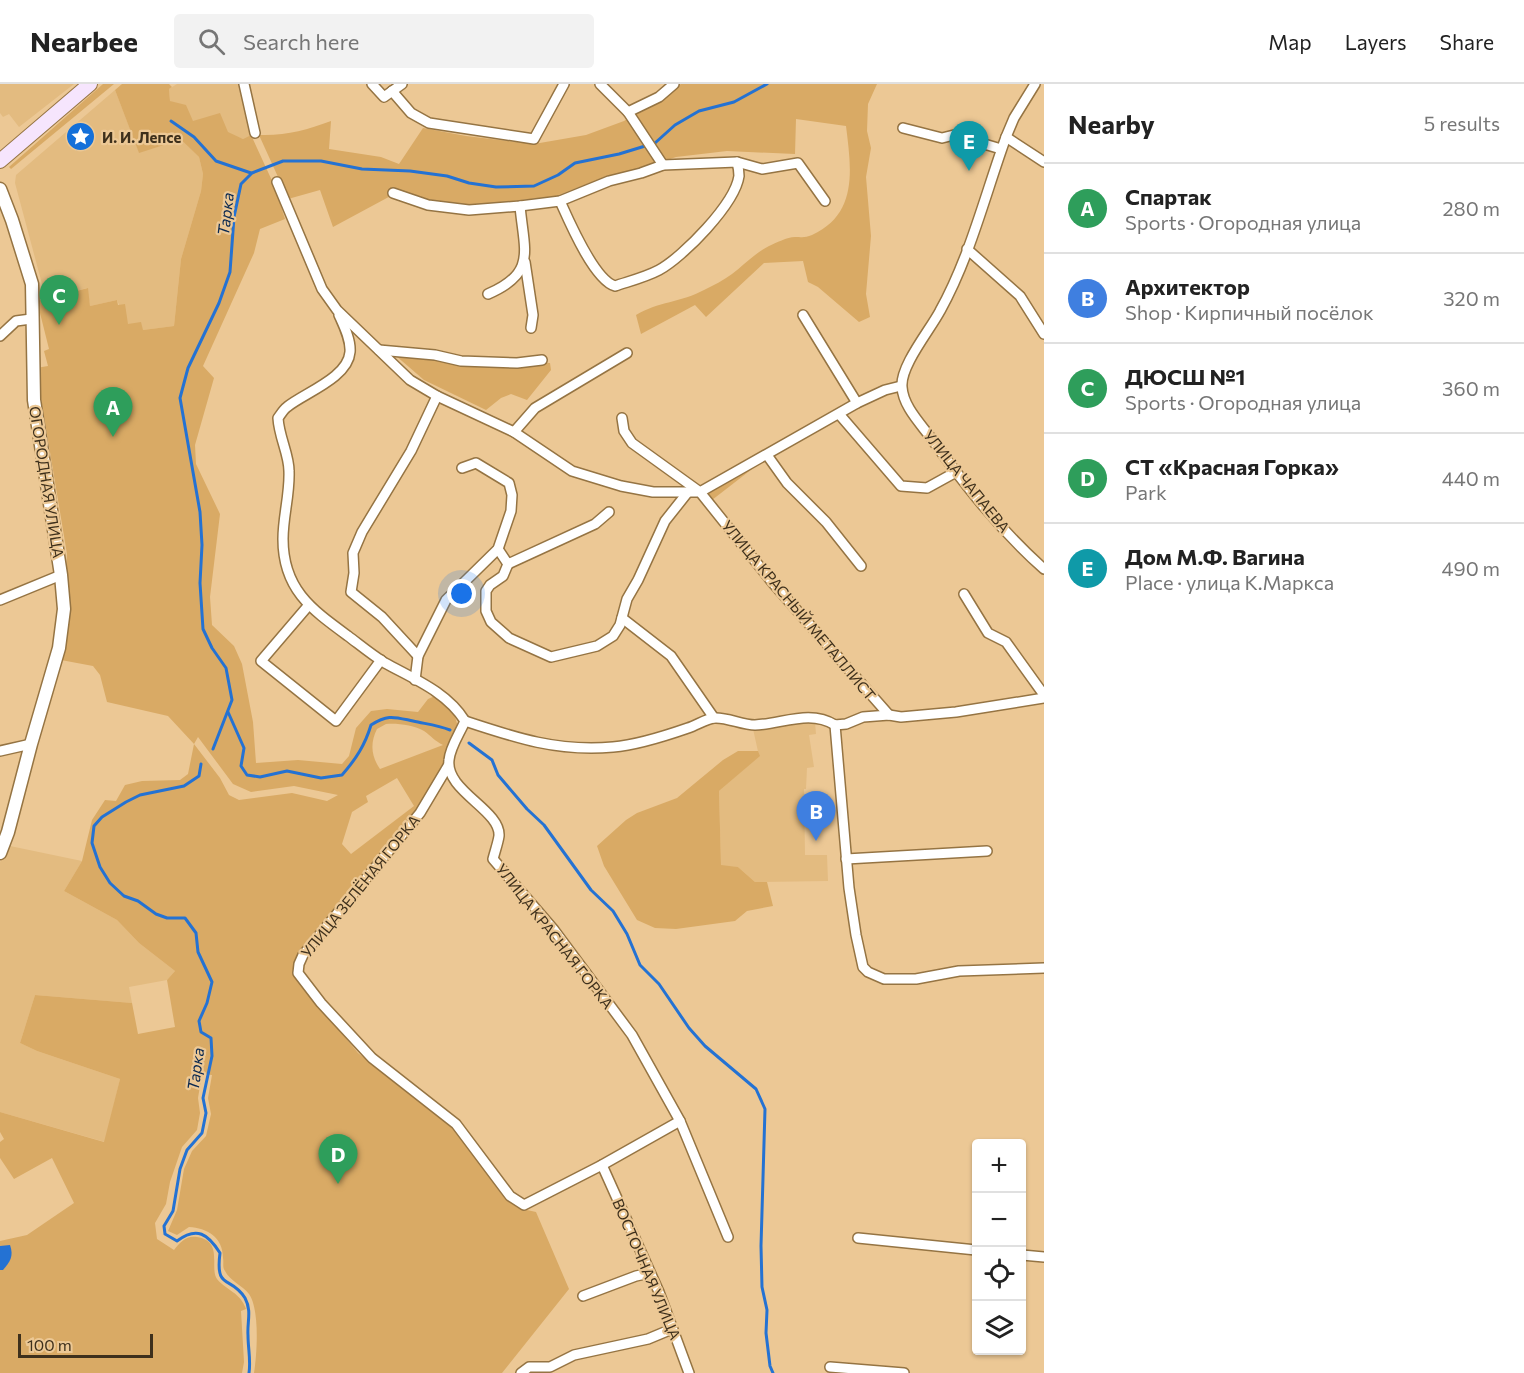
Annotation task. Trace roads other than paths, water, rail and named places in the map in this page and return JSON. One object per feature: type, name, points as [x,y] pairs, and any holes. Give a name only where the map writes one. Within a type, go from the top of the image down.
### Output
[{"type":"main road","points":[[0,161],[90,84]]},
{"type":"street","points":[[244,84],[255,133]]},
{"type":"street","points":[[372,84],[384,97],[402,84]]},
{"type":"street","points":[[392,91],[411,113],[429,123],[534,139],[564,84]]},
{"type":"street","points":[[600,84],[630,115],[663,165]]},
{"type":"street","points":[[630,115],[659,97],[674,84]]},
{"type":"street","points":[[277,182],[322,289],[337,310],[410,380],[437,396],[514,432],[572,471],[653,492],[700,492],[857,403],[885,390],[901,386],[909,362],[954,286],[1001,149],[1014,118],[1035,84]]},
{"type":"street","points":[[903,128],[942,138],[954,135],[1001,149]]},
{"type":"street","points":[[1006,137],[1044,162]]},
{"type":"street","points":[[560,201],[578,240],[601,277],[615,286],[657,271],[673,262],[688,248],[730,197],[739,177],[737,162]]},
{"type":"street","points":[[393,193],[428,205],[469,210],[560,201],[609,181],[663,165],[737,162],[762,169],[798,163],[825,201]]},
{"type":"street","name":"ОГОРОДНАЯ УЛИЦА","points":[[0,189],[32,284],[34,400],[61,575],[64,609],[59,648],[30,744],[8,832],[0,853]]},
{"type":"street","points":[[520,206],[533,315],[531,328]]},
{"type":"street","points":[[968,249],[1020,296],[1044,334]]},
{"type":"street","points":[[488,294],[505,287],[516,279],[525,262]]},
{"type":"street","points":[[337,310],[347,335],[350,351],[347,361],[341,370],[323,384],[286,407],[278,418],[279,433],[289,467],[289,491],[283,537],[285,563],[293,584],[308,606],[381,660],[441,694],[458,709],[465,721],[531,742],[558,747],[591,748],[629,745],[689,728],[714,718],[755,725],[793,718],[816,717],[835,725],[846,724],[863,717],[889,715],[901,717],[956,712],[1044,697],[1006,642],[988,633],[964,594]]},
{"type":"street","points":[[803,315],[857,403]]},
{"type":"street","points":[[0,336],[16,321],[32,319]]},
{"type":"street","points":[[376,349],[387,352],[435,355],[461,361],[517,363],[542,360]]},
{"type":"street","points":[[514,432],[535,408],[627,353]]},
{"type":"street","name":"УЛИЦА ЧАПАЕВА","points":[[901,386],[904,400],[956,472],[992,518],[1044,569]]},
{"type":"street","points":[[418,656],[382,617],[351,592],[354,573],[353,553],[362,531],[411,451],[437,396]]},
{"type":"street","points":[[838,414],[902,486],[927,488],[956,472]]},
{"type":"street","name":"УЛИЦА КРАСНЫЙ МЕТАЛЛИСТ","points":[[622,418],[624,431],[632,442],[700,492],[772,582],[889,715]]},
{"type":"street","points":[[767,455],[787,483],[825,522],[861,566]]},
{"type":"street","points":[[415,680],[418,656],[446,600],[498,549],[511,511],[510,483],[476,464],[462,468]]},
{"type":"street","points":[[609,512],[595,524],[508,564],[502,576],[486,591],[486,611],[491,622],[510,638],[551,657],[597,646],[613,636],[620,625],[627,599],[665,521],[688,492]]},
{"type":"street","points":[[498,549],[508,564]]},
{"type":"street","points":[[0,600],[61,575]]},
{"type":"street","points":[[308,606],[261,661],[336,721],[381,660]]},
{"type":"street","points":[[622,618],[671,656],[714,718]]},
{"type":"street","points":[[448,766],[449,757],[465,721]]},
{"type":"street","points":[[835,725],[846,859],[856,935],[863,967],[874,976],[884,979],[916,979],[959,971],[1044,968]]},
{"type":"street","points":[[0,751],[30,744]]},
{"type":"street","name":"УЛИЦА ЗЕЛЁНАЯ ГОРКА","points":[[448,766],[420,813],[303,955],[298,973],[372,1059],[456,1124],[510,1196],[524,1205],[602,1165]]},
{"type":"street","name":"УЛИЦА КРАСНАЯ ГОРКА","points":[[448,766],[461,789],[486,812],[498,827],[499,836],[493,859],[554,930],[632,1035],[680,1121]]},
{"type":"street","points":[[846,859],[987,851]]},
{"type":"street","points":[[602,1165],[680,1121],[728,1237]]},
{"type":"street","name":"ВОСТОЧНАЯ УЛИЦА","points":[[602,1165],[650,1273],[689,1373]]},
{"type":"street","points":[[858,1238],[972,1250]]},
{"type":"street","points":[[1026,1255],[1044,1257]]},
{"type":"street","points":[[583,1296],[650,1273]]},
{"type":"street","points":[[521,1373],[529,1367],[550,1367],[574,1355],[648,1339],[672,1329]]},
{"type":"street","points":[[830,1367],[904,1373]]},
{"type":"water","points":[[10,1245],[11,1259],[3,1270],[0,1270],[0,1246]]},
{"type":"waterway","name":"Тарка","points":[[213,749],[232,700],[226,668],[212,648],[203,629],[200,583],[202,545],[200,512],[180,398],[188,368],[219,303],[230,272],[234,217],[241,184],[252,173],[283,161],[321,161],[362,169],[410,171],[447,176],[469,183],[496,187],[534,186],[558,175],[575,163],[619,154],[655,143],[675,125],[699,111],[734,102],[767,84]]},
{"type":"waterway","points":[[171,121],[194,137],[216,161],[251,173]]},
{"type":"waterway","points":[[228,712],[244,748],[241,766],[247,775],[260,777],[287,771],[321,778],[342,775],[360,752],[371,725],[391,717],[450,730]]},
{"type":"waterway","points":[[469,743],[492,760],[498,775],[544,825],[591,890],[613,911],[627,934],[640,965],[659,984],[689,1028],[705,1046],[756,1089],[765,1109],[762,1287],[767,1310],[766,1333],[770,1366],[773,1373]]},
{"type":"waterway","name":"Тарка","points":[[201,764],[199,776],[184,786],[140,795],[102,817],[94,826],[92,843],[100,867],[110,883],[124,896],[138,901],[156,914],[167,918],[185,918],[196,933],[198,952],[212,982],[207,1003],[199,1021],[201,1032],[211,1038],[212,1056],[203,1098],[206,1113],[202,1133],[187,1150],[180,1169],[173,1211],[164,1226],[165,1234],[177,1241],[190,1234],[202,1234],[220,1253],[219,1265],[222,1278],[240,1291],[248,1307],[249,1373]]},
{"type":"place","name":"И. И. Лепсе","points":[[81,137]]},
{"type":"place","name":"Дом М.Ф. Вагина","points":[[969,171]]},
{"type":"place","name":"ДЮСШ №1","points":[[59,325]]},
{"type":"place","name":"Спартак","points":[[113,437]]},
{"type":"place","name":"Архитектор","points":[[816,841]]},
{"type":"place","name":"СТ «Красная Горка»","points":[[338,1184]]}]
